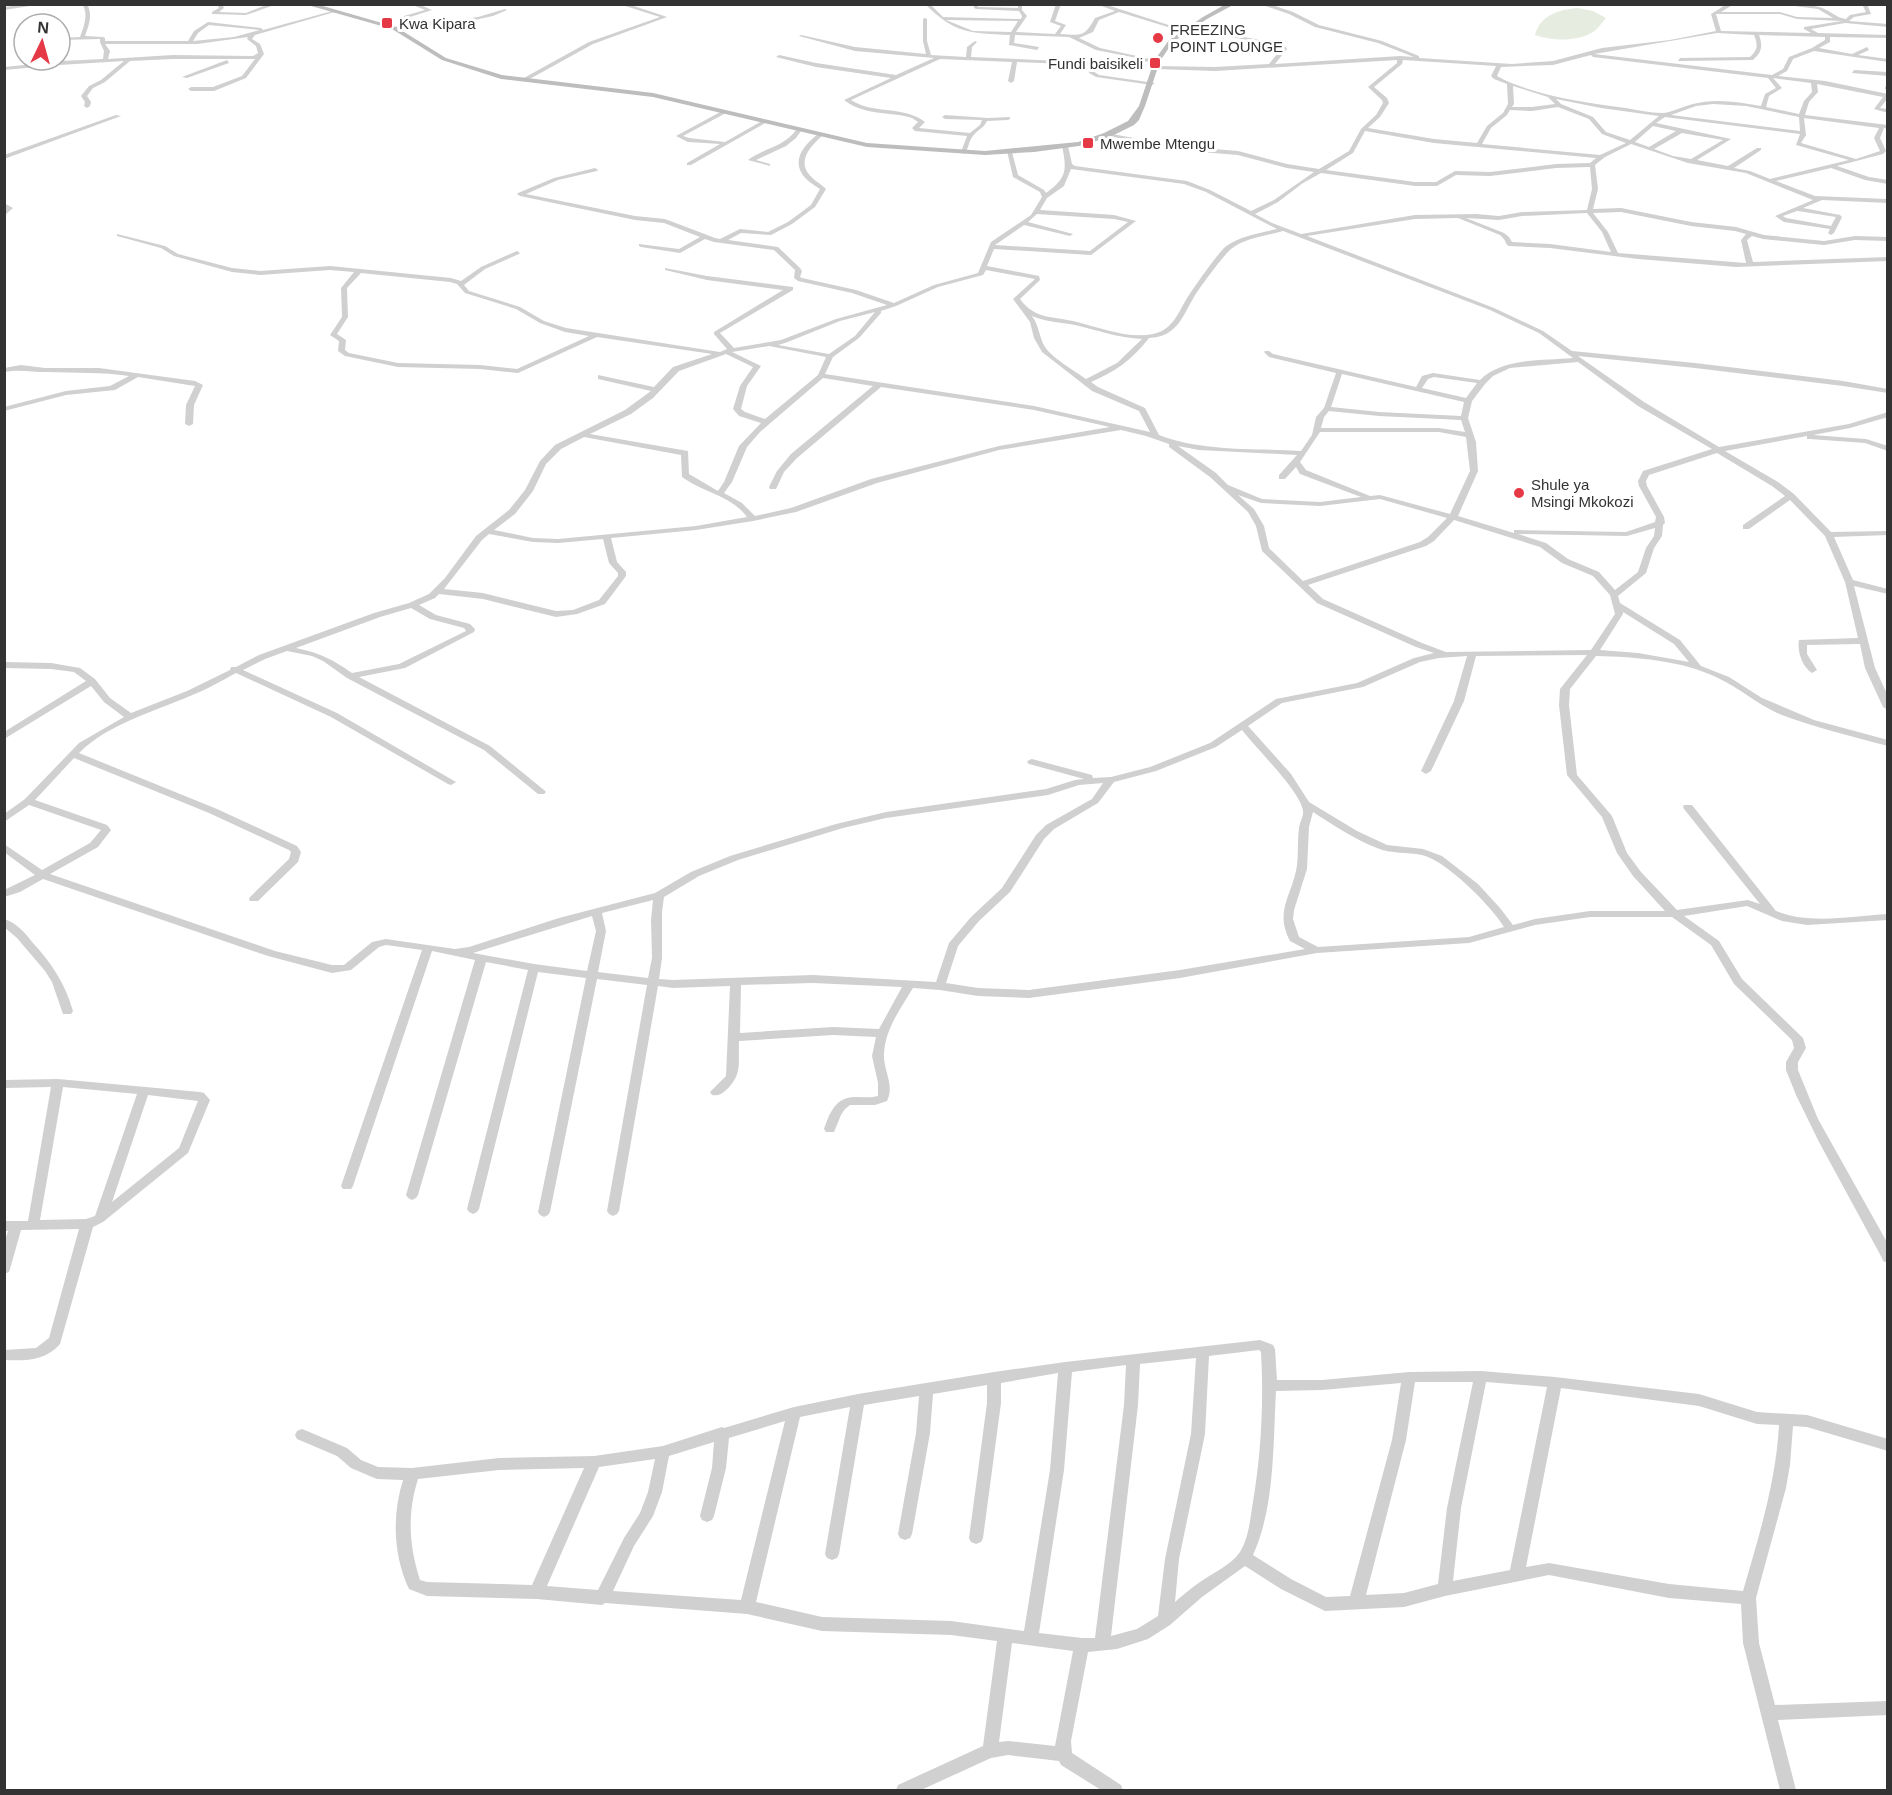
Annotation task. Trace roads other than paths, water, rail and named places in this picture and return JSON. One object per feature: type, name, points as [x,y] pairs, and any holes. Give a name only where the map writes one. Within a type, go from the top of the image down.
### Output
[{"type":"main road","points":[[307,4],[394,28],[444,59],[476,71],[524,80],[653,95],[798,131],[887,147],[964,152],[1009,152],[1065,146],[1107,135],[1136,120],[1152,83],[1155,62],[1171,41],[1184,31],[1232,4]]},
{"type":"street","points":[[4,9],[41,4]]},
{"type":"street","points":[[84,4],[87,7],[88,21],[82,37],[86,38]]},
{"type":"street","points":[[219,4],[222,8],[214,13],[246,14],[275,4]]},
{"type":"street","points":[[412,4],[430,10],[406,17],[418,24]]},
{"type":"street","points":[[524,80],[591,43],[665,17],[621,4]]},
{"type":"street","points":[[927,4],[942,18],[972,32],[1057,35],[1076,38],[1083,44],[1098,50],[1155,62],[1215,69],[1400,58],[1499,66],[1553,63],[1602,50],[1719,32],[1886,37],[1884,33],[1887,27],[1837,20],[1797,18]]},
{"type":"street","points":[[976,4],[976,8],[1020,7],[1025,16],[1013,33],[1011,44],[1037,48]]},
{"type":"street","points":[[1057,35],[1064,25],[1052,22],[1059,4]]},
{"type":"street","points":[[1098,4],[1117,12],[1184,31],[1221,34],[1281,45],[1284,50],[1271,65]]},
{"type":"street","points":[[1262,4],[1291,13],[1323,28],[1402,49],[1422,59]]},
{"type":"street","points":[[1714,13],[1732,4]]},
{"type":"street","points":[[1781,4],[1821,9],[1837,20]]},
{"type":"street","points":[[1819,35],[1806,28],[1846,21],[1852,16],[1869,13],[1864,4]]},
{"type":"street","points":[[394,28],[418,24],[460,23],[478,17],[494,16],[505,9]]},
{"type":"street","points":[[102,42],[159,44],[234,39],[336,11]]},
{"type":"street","points":[[1076,38],[1091,31],[1097,19],[1117,12]]},
{"type":"street","points":[[1714,13],[1780,13],[1797,18],[1813,27]]},
{"type":"street","points":[[1714,13],[1719,32]]},
{"type":"street","points":[[942,18],[1022,20]]},
{"type":"street","points":[[925,19],[927,27],[925,42],[929,50],[928,57]]},
{"type":"street","points":[[190,42],[196,32],[208,23],[272,29]]},
{"type":"street","points":[[191,89],[214,89],[244,77],[261,54],[259,46],[249,39],[253,34]]},
{"type":"street","points":[[1033,61],[1037,48],[1046,34]]},
{"type":"street","points":[[1667,63],[1672,60],[1751,59],[1757,54],[1760,44],[1756,34]]},
{"type":"street","points":[[1770,78],[1785,70],[1791,57],[1828,41],[1827,35]]},
{"type":"street","points":[[801,36],[855,49],[928,57],[1090,64],[1155,62]]},
{"type":"street","points":[[72,39],[103,38],[102,42],[107,51],[105,61]]},
{"type":"street","points":[[968,58],[970,47],[975,42]]},
{"type":"street","points":[[1814,49],[1887,61],[1887,67]]},
{"type":"street","points":[[1850,56],[1868,49]]},
{"type":"street","points":[[1587,54],[1770,78],[1814,81],[1886,96]]},
{"type":"street","points":[[72,62],[173,57],[259,57]]},
{"type":"street","points":[[779,57],[816,65],[899,77]]},
{"type":"street","points":[[938,57],[847,100],[861,109],[911,116],[922,122],[915,128],[916,130],[970,135]]},
{"type":"street","points":[[185,77],[239,58]]},
{"type":"street","points":[[1250,214],[1276,201],[1301,182],[1351,152],[1365,129],[1378,116],[1386,101],[1371,87],[1400,63],[1400,58]]},
{"type":"street","points":[[87,105],[88,102],[84,96],[86,93],[129,60]]},
{"type":"street","points":[[1011,81],[1015,60]]},
{"type":"street","points":[[1090,64],[1091,72],[1098,76],[1152,83]]},
{"type":"street","points":[[1499,66],[1494,76],[1551,97],[1590,105],[1803,134]]},
{"type":"street","points":[[1854,72],[1887,74]]},
{"type":"street","points":[[1764,106],[1767,95],[1779,88],[1770,78]]},
{"type":"street","points":[[1814,81],[1816,90],[1806,100],[1800,116],[1803,134],[1798,145],[1854,160]]},
{"type":"street","points":[[1479,145],[1489,127],[1505,114],[1511,102],[1510,83]]},
{"type":"street","points":[[1887,87],[1886,96],[1877,109],[1887,111]]},
{"type":"street","points":[[1551,97],[1559,105],[1597,123],[1602,132],[1690,162],[1772,180],[1794,193],[1820,199],[1887,202]]},
{"type":"street","points":[[1107,135],[1176,148],[1238,153],[1281,165],[1430,185],[1455,174],[1490,174],[1592,165],[1600,157],[1629,142],[1665,115],[1713,101],[1764,106],[1800,116],[1885,127],[1877,138],[1882,152],[1830,166],[1800,171],[1772,180]]},
{"type":"street","points":[[1508,108],[1532,109],[1559,105]]},
{"type":"street","points":[[723,143],[688,140],[679,136],[724,112]]},
{"type":"street","points":[[4,157],[118,116]]},
{"type":"street","points":[[945,117],[1008,118]]},
{"type":"street","points":[[964,152],[970,135],[987,119]]},
{"type":"street","points":[[689,164],[764,122]]},
{"type":"street","points":[[1652,124],[1728,139],[1690,162]]},
{"type":"street","points":[[1365,129],[1434,141],[1600,157]]},
{"type":"street","points":[[768,165],[751,161],[771,149],[790,142],[798,131]]},
{"type":"street","points":[[1650,149],[1681,131]]},
{"type":"street","points":[[721,241],[740,231],[769,234],[793,221],[813,206],[823,189],[804,173],[802,162],[806,147],[820,135]]},
{"type":"street","points":[[4,819],[28,801],[72,754],[100,733],[130,717],[190,693],[234,669],[310,639],[412,605],[437,591],[486,531],[512,512],[525,497],[548,458],[562,445],[628,412],[656,390],[676,369],[726,352],[769,345],[834,321],[882,310],[936,286],[974,278],[985,268],[991,247],[997,239],[1023,223],[1036,212],[1045,197],[1062,185],[1070,166],[1065,146]]},
{"type":"street","points":[[1728,169],[1759,148]]},
{"type":"street","points":[[1009,152],[1016,176],[1042,191],[1045,197]]},
{"type":"street","points":[[1589,212],[1597,196],[1592,165]]},
{"type":"street","points":[[1070,166],[1114,174],[1180,181],[1208,192],[1283,229],[1491,309],[1541,332],[1641,404],[1775,484],[1791,496],[1829,535],[1850,582],[1870,668],[1887,707]]},
{"type":"street","points":[[1830,166],[1852,172],[1871,182],[1887,182]]},
{"type":"street","points":[[595,170],[556,179],[520,194],[635,218],[665,221],[704,237],[780,250],[785,259],[797,267],[799,271],[791,289],[716,333],[726,352]]},
{"type":"street","points":[[1820,199],[1778,216],[1784,220],[1832,228]]},
{"type":"street","points":[[4,205],[10,208],[4,214]]},
{"type":"street","points":[[1798,209],[1838,216],[1828,243]]},
{"type":"street","points":[[1301,235],[1407,217],[1502,218],[1522,214],[1624,211],[1691,224],[1736,229],[1750,234],[1828,243],[1855,238],[1887,239]]},
{"type":"street","points":[[991,247],[1091,253],[1133,221],[1114,217],[1036,212]]},
{"type":"street","points":[[1589,212],[1605,232],[1615,254]]},
{"type":"street","points":[[1454,216],[1502,234],[1510,245],[1550,246],[1615,254],[1750,264],[1887,259]]},
{"type":"street","points":[[1023,223],[1070,234]]},
{"type":"street","points":[[1026,311],[1044,319],[1114,334],[1147,337],[1168,330],[1182,316],[1191,297],[1230,246],[1283,229]]},
{"type":"street","points":[[1750,234],[1744,240],[1750,264]]},
{"type":"street","points":[[119,235],[163,247],[176,255],[232,270],[260,273],[330,268],[419,275],[451,280],[467,292],[518,308],[558,328],[726,352],[758,366],[746,379],[737,409],[742,414],[765,422]]},
{"type":"street","points":[[640,245],[680,250],[704,237]]},
{"type":"street","points":[[460,285],[483,268],[517,253]]},
{"type":"street","points":[[985,268],[1037,277],[1038,279],[1016,299],[1035,324],[1037,338],[1044,351],[1085,382],[1142,410],[1156,437]]},
{"type":"street","points":[[667,269],[707,278],[791,289]]},
{"type":"street","points":[[359,271],[344,288],[345,317],[333,335],[343,340],[341,351],[347,356],[398,365],[480,367],[518,371],[598,334]]},
{"type":"street","points":[[797,278],[805,282],[854,291],[894,305]]},
{"type":"street","points":[[720,494],[728,482],[743,446],[765,422],[796,399],[821,376],[830,356],[857,337],[882,310]]},
{"type":"street","points":[[1085,382],[1115,370],[1134,354],[1147,337]]},
{"type":"street","points":[[769,345],[830,356]]},
{"type":"street","points":[[1267,352],[1270,356],[1419,388],[1468,401]]},
{"type":"street","points":[[1570,353],[1690,363],[1769,375],[1846,382],[1887,391]]},
{"type":"street","points":[[1302,584],[1423,544],[1431,539],[1454,517],[1474,471],[1470,435],[1464,418],[1468,401],[1482,382],[1490,374],[1509,366],[1580,360]]},
{"type":"street","points":[[4,370],[21,367],[45,370],[99,369],[200,386],[190,405],[189,424]]},
{"type":"street","points":[[1282,477],[1296,462],[1318,430],[1320,417],[1327,409],[1340,371]]},
{"type":"street","points":[[4,409],[66,393],[112,388],[137,375]]},
{"type":"street","points":[[1419,388],[1425,378],[1433,375],[1482,382]]},
{"type":"street","points":[[821,376],[1034,408],[1209,450],[1302,453]]},
{"type":"street","points":[[601,377],[656,390]]},
{"type":"street","points":[[773,487],[784,466],[794,456],[879,385]]},
{"type":"street","points":[[1327,409],[1464,418]]},
{"type":"street","points":[[1616,600],[1642,573],[1650,548],[1658,536],[1660,523],[1654,502],[1643,486],[1643,476],[1651,471],[1718,450],[1850,426],[1887,414]]},
{"type":"street","points":[[486,531],[547,542],[607,538],[753,519],[793,510],[874,481],[975,453],[1019,443],[1120,428]]},
{"type":"street","points":[[1318,430],[1439,430],[1470,435]]},
{"type":"street","points":[[584,435],[682,452],[686,458],[685,475],[696,485],[744,506],[753,519]]},
{"type":"street","points":[[1801,435],[1866,441],[1887,448]]},
{"type":"street","points":[[1167,441],[1207,470],[1246,506],[1258,521],[1265,549],[1320,601],[1331,608],[1419,645],[1447,654]]},
{"type":"street","points":[[1296,462],[1303,472],[1369,497]]},
{"type":"street","points":[[1224,486],[1255,500],[1286,504],[1320,504],[1369,497],[1383,498],[1543,545],[1565,561],[1596,574],[1616,600],[1677,642],[1697,667]]},
{"type":"street","points":[[1746,528],[1791,496]]},
{"type":"street","points":[[1498,531],[1623,535],[1660,523]]},
{"type":"street","points":[[1829,535],[1887,533]]},
{"type":"street","points":[[437,591],[483,596],[552,614],[587,608],[602,602],[623,574],[614,563],[607,538]]},
{"type":"street","points":[[1850,582],[1887,592]]},
{"type":"street","points":[[1616,600],[1619,614],[1595,651],[1568,684],[1564,693],[1572,773],[1607,816],[1628,863],[1674,914],[1709,937],[1747,992],[1795,1035],[1800,1048],[1792,1062],[1791,1070],[1814,1126],[1842,1172],[1887,1258]]},
{"type":"street","points":[[350,676],[402,666],[471,630],[467,626],[433,617],[412,605]]},
{"type":"street","points":[[1812,669],[1803,654],[1802,642],[1863,641]]},
{"type":"street","points":[[289,649],[314,654],[350,676],[487,748],[541,792]]},
{"type":"street","points":[[447,952],[470,950],[659,895],[695,874],[734,858],[840,826],[886,815],[1048,792],[1086,781],[1111,780],[1153,769],[1213,745],[1279,701],[1360,685],[1424,658],[1447,654],[1595,651],[1655,658],[1697,667],[1732,681],[1749,695],[1775,708],[1838,731],[1887,743]]},
{"type":"street","points":[[1426,771],[1459,701],[1472,654]]},
{"type":"street","points":[[4,665],[77,670],[92,681],[107,700],[130,717]]},
{"type":"street","points":[[234,669],[334,715],[451,782]]},
{"type":"street","points":[[4,736],[92,681]]},
{"type":"street","points":[[1243,725],[1255,742],[1288,776],[1306,804],[1309,815],[1304,827],[1302,869],[1288,910],[1288,919],[1292,936],[1298,942],[1317,950]]},
{"type":"street","points":[[72,754],[231,818],[292,848],[296,852],[294,860],[254,899]]},
{"type":"street","points":[[1032,762],[1072,774],[1111,780]]},
{"type":"street","points":[[939,986],[953,945],[975,919],[1006,890],[1040,837],[1050,827],[1095,801],[1111,780]]},
{"type":"street","points":[[4,894],[16,890],[94,845],[106,830],[28,801]]},
{"type":"street","points":[[1306,804],[1382,846],[1425,853],[1437,858],[1494,905],[1505,917],[1510,929]]},
{"type":"street","points":[[1688,807],[1772,911]]},
{"type":"street","points":[[4,847],[42,875],[272,954],[332,969],[347,968],[376,944],[386,942],[428,947],[534,968],[695,985],[813,979],[939,986],[978,992],[1039,993],[1180,974],[1317,950],[1469,940],[1535,922],[1590,914],[1674,914],[1748,903],[1772,911],[1786,919],[1807,922],[1887,917]]},
{"type":"street","points":[[613,1211],[659,944],[655,928],[655,911],[659,895]]},
{"type":"street","points":[[544,1212],[601,931],[596,912]]},
{"type":"street","points":[[4,922],[16,929],[45,959],[60,984],[67,1011]]},
{"type":"street","points":[[347,1186],[428,947]]},
{"type":"street","points":[[412,1196],[481,959]]},
{"type":"street","points":[[473,1209],[534,968]]},
{"type":"street","points":[[716,1092],[731,1078],[735,1037],[736,982]]},
{"type":"street","points":[[830,1129],[835,1114],[846,1102],[883,1098],[885,1089],[878,1056],[882,1033],[910,984]]},
{"type":"street","points":[[735,1037],[833,1031],[882,1033]]},
{"type":"street","points":[[33,1226],[58,1083]]},
{"type":"street","points":[[4,1084],[58,1083],[200,1096],[204,1100],[184,1150],[93,1222],[33,1226],[10,1225],[4,1269]]},
{"type":"street","points":[[4,1355],[34,1355],[43,1352],[55,1340],[93,1222],[144,1091]]},
{"type":"street","points":[[302,1435],[342,1452],[356,1464],[370,1471],[412,1474],[499,1464],[594,1462],[663,1452],[794,1413],[994,1377],[1133,1359],[1265,1346],[1268,1349],[1270,1386],[1257,1527],[1245,1558],[1196,1593],[1165,1620],[1135,1639],[1102,1644],[1082,1645],[951,1628],[822,1624],[747,1607],[537,1592],[427,1589],[414,1584],[409,1569],[401,1516],[404,1497],[412,1474]]},
{"type":"street","points":[[1165,1620],[1172,1559],[1198,1434],[1203,1352]]},
{"type":"street","points":[[1102,1644],[1130,1415],[1133,1359]]},
{"type":"street","points":[[1030,1638],[1064,1425],[1065,1367]]},
{"type":"street","points":[[1270,1386],[1323,1385],[1409,1377],[1481,1376],[1555,1382],[1596,1389],[1687,1398],[1757,1418],[1818,1424],[1887,1445]]},
{"type":"street","points":[[1445,1589],[1447,1547],[1463,1456],[1481,1376]]},
{"type":"street","points":[[976,1538],[994,1402],[994,1377]]},
{"type":"street","points":[[1356,1603],[1399,1440],[1409,1377]]},
{"type":"street","points":[[1517,1574],[1555,1382]]},
{"type":"street","points":[[905,1534],[922,1433],[926,1390]]},
{"type":"street","points":[[832,1554],[858,1400]]},
{"type":"street","points":[[747,1607],[794,1413]]},
{"type":"street","points":[[1786,1420],[1786,1452],[1778,1492],[1748,1598],[1751,1643],[1788,1791]]},
{"type":"street","points":[[707,1516],[719,1468],[722,1433]]},
{"type":"street","points":[[602,1598],[629,1542],[646,1516],[655,1492],[663,1452]]},
{"type":"street","points":[[537,1592],[594,1462]]},
{"type":"street","points":[[1245,1558],[1316,1600],[1335,1604],[1404,1600],[1517,1574],[1556,1569],[1669,1591],[1748,1598]]},
{"type":"street","points":[[990,1751],[1005,1635]]},
{"type":"street","points":[[1082,1645],[1063,1741],[1064,1754],[1072,1764],[1115,1791]]},
{"type":"street","points":[[1769,1713],[1887,1708]]},
{"type":"street","points":[[904,1791],[990,1751],[1008,1748],[1064,1754]]},
{"type":"place","name":"Kwa Kipara","points":[[387,23]]},
{"type":"place","name":"FREEZING POINT LOUNGE","points":[[1158,38]]},
{"type":"place","name":"Fundi baisikeli","points":[[1155,63]]},
{"type":"place","name":"Mwembe Mtengu","points":[[1088,143]]},
{"type":"place","name":"Shule ya Msingi Mkokozi","points":[[1519,493]]}]
